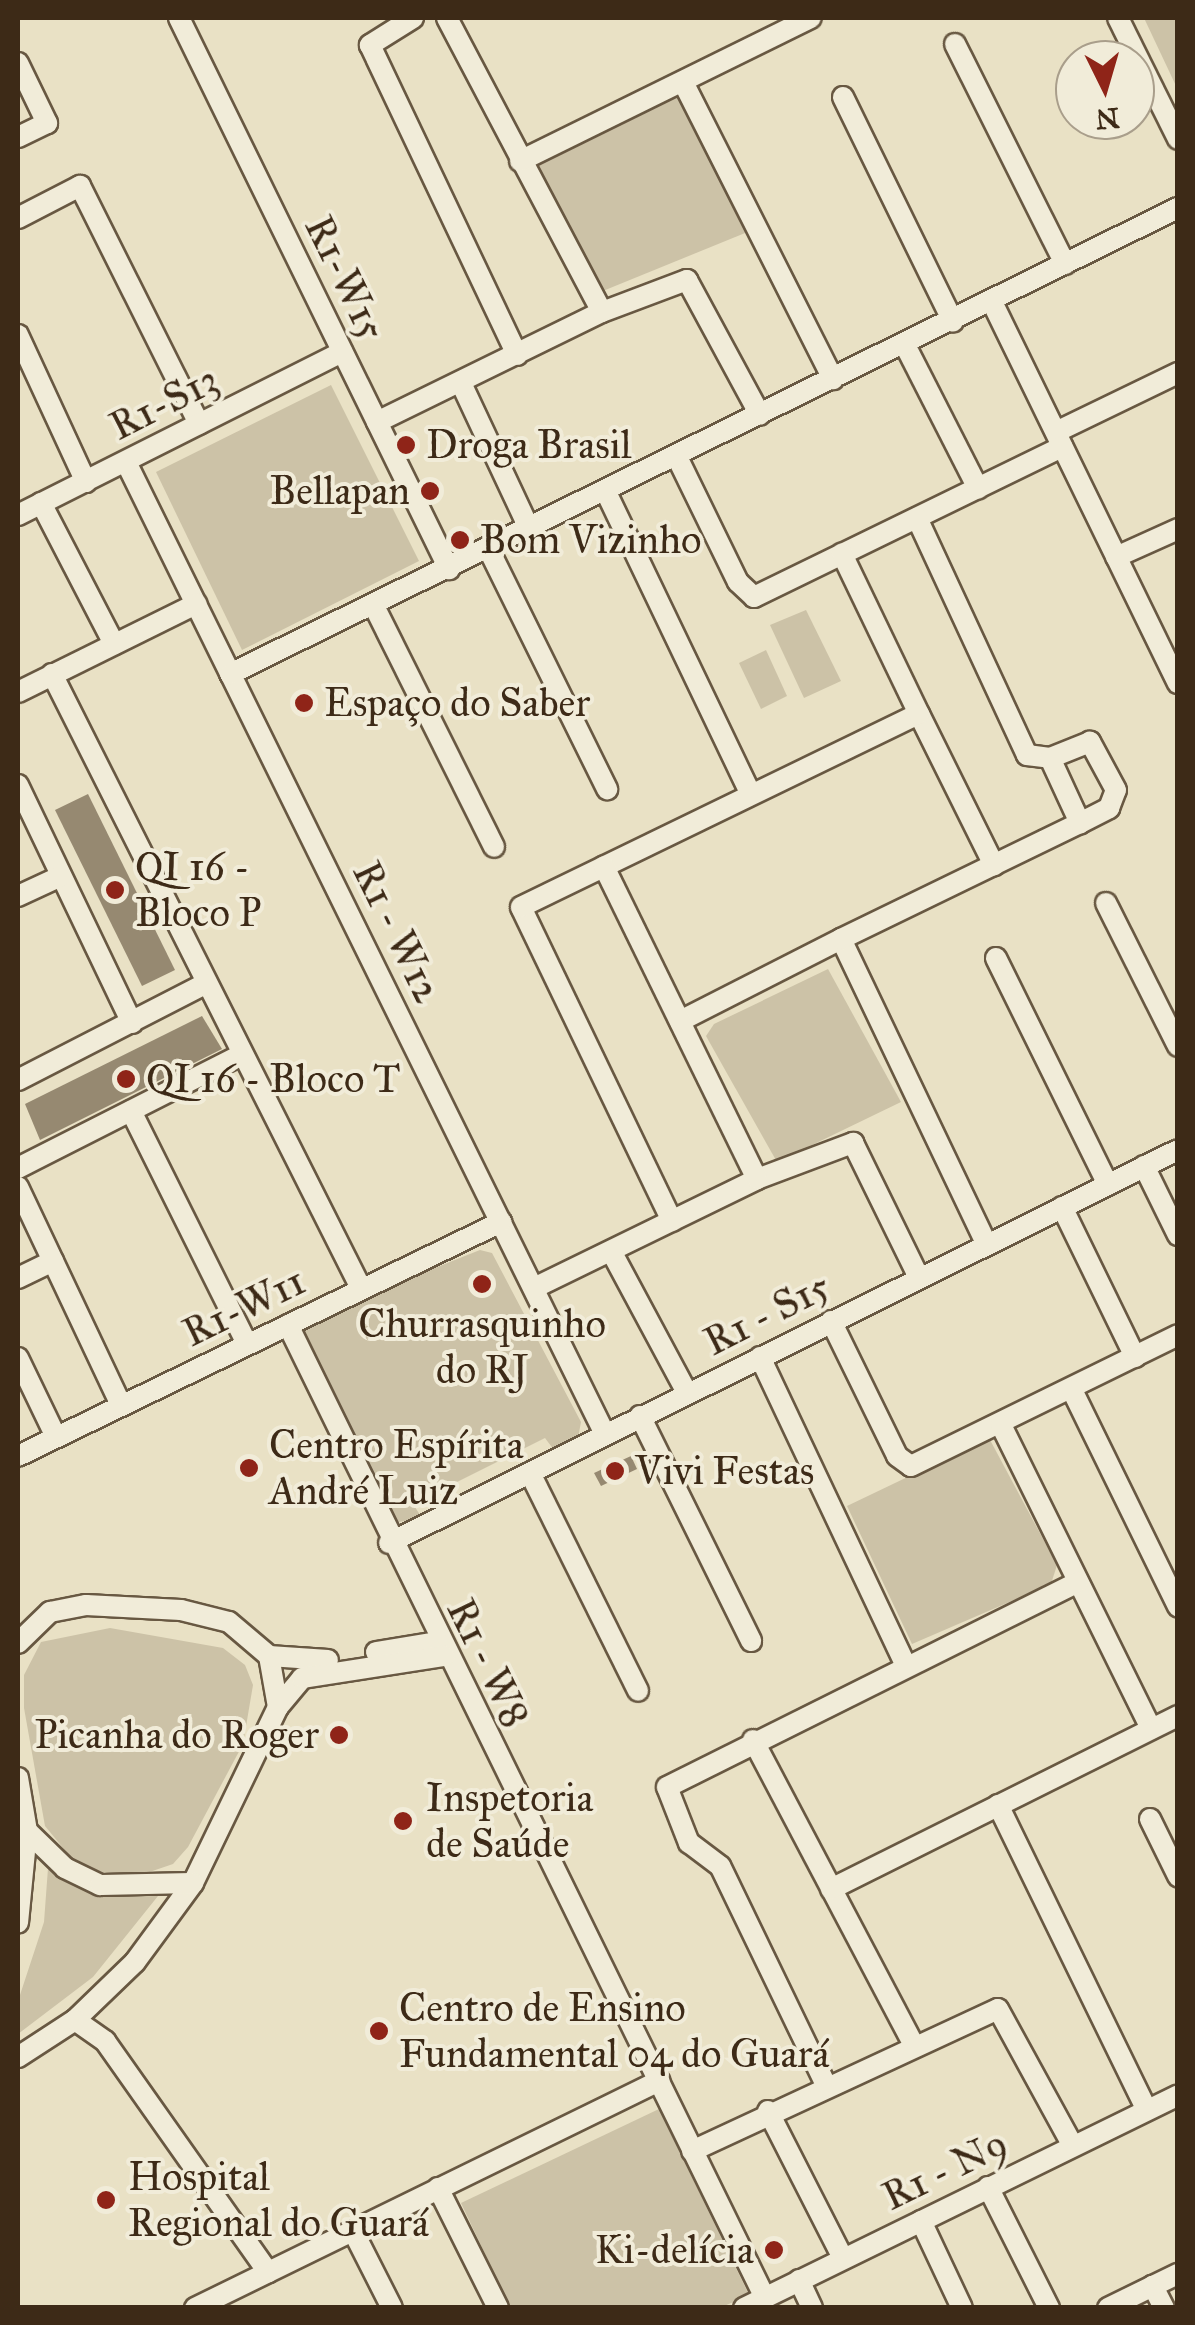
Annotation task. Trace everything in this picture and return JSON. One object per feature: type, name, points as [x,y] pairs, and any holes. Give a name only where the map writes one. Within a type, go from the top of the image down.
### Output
[{"type":"street","name":"R1-W15","points":[[179,18],[449,569]]},
{"type":"street","points":[[413,18],[370,45],[517,355]]},
{"type":"street","points":[[447,18],[602,312]]},
{"type":"street","points":[[520,162],[811,18]]},
{"type":"street","points":[[1118,18],[1178,139]]},
{"type":"street","points":[[955,44],[1065,264]]},
{"type":"street","points":[[18,63],[47,123],[18,138]]},
{"type":"street","points":[[684,82],[833,380]]},
{"type":"street","points":[[844,97],[953,322]]},
{"type":"street","points":[[18,218],[80,186],[199,424]]},
{"type":"street","points":[[230,674],[530,530],[1178,208]]},
{"type":"street","points":[[377,422],[602,312],[692,280],[760,415]]},
{"type":"street","points":[[992,302],[1177,682]]},
{"type":"street","points":[[18,335],[86,482]]},
{"type":"street","points":[[905,345],[978,488]]},
{"type":"street","name":"R1-S13","points":[[18,515],[342,352]]},
{"type":"street","points":[[677,457],[748,595],[978,488],[1178,373]]},
{"type":"street","points":[[461,383],[530,530]]},
{"type":"street","name":"R1 - W12","points":[[126,462],[605,1434]]},
{"type":"street","points":[[606,492],[751,794]]},
{"type":"street","points":[[42,503],[114,644]]},
{"type":"street","points":[[680,1021],[1080,823],[1116,796],[1099,749],[1084,742],[1050,758],[1028,755],[917,518]]},
{"type":"street","points":[[1116,558],[1178,528]]},
{"type":"street","points":[[489,550],[608,790]]},
{"type":"street","points":[[842,554],[994,864]]},
{"type":"street","points":[[18,692],[196,604]]},
{"type":"street","points":[[374,606],[494,847]]},
{"type":"street","points":[[52,674],[361,1288]]},
{"type":"street","points":[[672,1221],[521,907],[919,714]]},
{"type":"street","points":[[1050,758],[1080,823]]},
{"type":"street","points":[[18,785],[132,1023]]},
{"type":"street","points":[[604,866],[757,1179]]},
{"type":"street","points":[[18,896],[61,876]]},
{"type":"street","points":[[1106,903],[1178,1046]]},
{"type":"street","points":[[841,939],[986,1243]]},
{"type":"street","points":[[996,958],[1108,1184]]},
{"type":"street","points":[[18,1080],[205,984]]},
{"type":"street","points":[[18,1168],[241,1055]]},
{"type":"street","points":[[131,1111],[246,1344]]},
{"type":"street","points":[[534,1288],[757,1179],[853,1143],[919,1278]]},
{"type":"street","name":"R1 - S15","points":[[390,1543],[1178,1150]]},
{"type":"street","points":[[1144,1166],[1178,1235]]},
{"type":"street","points":[[18,1186],[121,1405]]},
{"type":"street","points":[[1062,1207],[1135,1357]]},
{"type":"street","name":"R1-W11","points":[[18,1456],[501,1222]]},
{"type":"street","points":[[611,1251],[686,1393]]},
{"type":"street","points":[[18,1278],[53,1260]]},
{"type":"street","points":[[831,1321],[903,1464],[921,1464],[1178,1334]]},
{"type":"street","name":"R1 - W8","points":[[288,1324],[390,1543],[764,2298]]},
{"type":"street","points":[[760,1357],[906,1666]]},
{"type":"street","points":[[18,1358],[56,1438]]},
{"type":"street","points":[[1072,1390],[1178,1606]]},
{"type":"street","points":[[640,1416],[751,1642]]},
{"type":"street","points":[[1000,1425],[1152,1729]]},
{"type":"street","points":[[530,1473],[638,1691]]},
{"type":"street","points":[[826,2085],[720,1866],[689,1844],[666,1793],[681,1776],[1078,1582]]},
{"type":"street","points":[[20,1633],[50,1612],[86,1605],[181,1610],[229,1622],[269,1656],[303,1664],[442,1649]]},
{"type":"street","points":[[18,2057],[76,2020],[194,1883],[278,1706],[302,1678],[442,1649]]},
{"type":"street","points":[[269,1656],[278,1706]]},
{"type":"street","points":[[830,1889],[1178,1716]]},
{"type":"street","points":[[753,1740],[913,2044]]},
{"type":"street","points":[[18,1778],[27,1831],[18,1922]]},
{"type":"street","points":[[998,1805],[1147,2110]]},
{"type":"street","points":[[1150,1819],[1178,1876]]},
{"type":"street","points":[[27,1831],[64,1868],[100,1885],[194,1883]]},
{"type":"street","points":[[100,1996],[105,2041]]},
{"type":"street","points":[[692,2150],[992,2009],[1004,2012],[1072,2146]]},
{"type":"street","points":[[76,2020],[105,2041],[268,2272]]},
{"type":"street","points":[[195,2308],[659,2082]]},
{"type":"street","name":"R1 - N9","points":[[744,2308],[1178,2095]]},
{"type":"street","points":[[768,2111],[843,2258]]},
{"type":"street","points":[[988,2187],[1048,2308]]},
{"type":"street","points":[[438,2188],[498,2308]]},
{"type":"street","points":[[920,2221],[962,2308]]},
{"type":"street","points":[[353,2230],[392,2308]]},
{"type":"street","points":[[1108,2308],[1178,2274]]},
{"type":"street","points":[[800,2280],[812,2308]]},
{"type":"street","points":[[1153,2286],[1164,2308]]},
{"type":"shaded area","points":[[1144,18],[1177,18],[1177,88],[1155,40]]},
{"type":"shaded area","points":[[685,81],[750,231],[593,295],[532,151]]},
{"type":"shaded area","points":[[331,385],[419,561],[242,650],[156,472]]},
{"type":"shaded area","points":[[806,610],[841,681],[804,698],[770,625]]},
{"type":"shaded area","points":[[766,650],[787,696],[761,709],[739,663]]},
{"type":"shaded area","points":[[828,969],[901,1102],[777,1162],[706,1036],[714,1024]]},
{"type":"shaded area","points":[[480,1250],[492,1253],[581,1422],[578,1438],[554,1450],[545,1438],[413,1504],[422,1518],[393,1523],[297,1333],[354,1300]]},
{"type":"shaded area","points":[[989,1438],[1057,1565],[1051,1584],[912,1644],[847,1506]]},
{"type":"shaded area","points":[[110,1628],[223,1648],[245,1665],[253,1685],[243,1744],[188,1847],[173,1864],[129,1879],[77,1865],[45,1826],[24,1708],[24,1675],[41,1642]]},
{"type":"shaded area","points":[[48,1868],[96,1897],[158,1896],[93,1977],[18,2034],[18,2001],[44,1922]]},
{"type":"shaded area","points":[[659,2109],[749,2295],[722,2307],[510,2307],[461,2203]]},
{"type":"building","name":"QI 16 - Bloco P","points":[[88,794],[175,970],[142,986],[55,810]]},
{"type":"building","name":"QI 16 - Bloco T","points":[[202,1016],[222,1049],[40,1140],[25,1104]]},
{"type":"building","name":"Vivi Festas","points":[[631,1456],[637,1469],[601,1486],[594,1473]]},
{"type":"place","name":"Droga Brasil","points":[[406,445]]},
{"type":"place","name":"Bellapan","points":[[430,491]]},
{"type":"place","name":"Bom Vizinho","points":[[460,540]]},
{"type":"place","name":"Espaço do Saber","points":[[304,703]]},
{"type":"place","name":"QI 16 - Bloco P","points":[[115,890]]},
{"type":"place","name":"QI 16 - Bloco T","points":[[126,1079]]},
{"type":"place","name":"Churrasquinho do RJ","points":[[482,1284]]},
{"type":"place","name":"Centro Espírita André Luiz","points":[[249,1468]]},
{"type":"place","name":"Vivi Festas","points":[[615,1471]]},
{"type":"place","name":"Picanha do Roger","points":[[339,1735]]},
{"type":"place","name":"Inspetoria de Saúde","points":[[403,1821]]},
{"type":"place","name":"Centro de Ensino Fundamental 04 do Guará","points":[[379,2031]]},
{"type":"place","name":"Hospital Regional do Guará","points":[[106,2200]]},
{"type":"place","name":"Ki-delícia","points":[[774,2250]]}]
